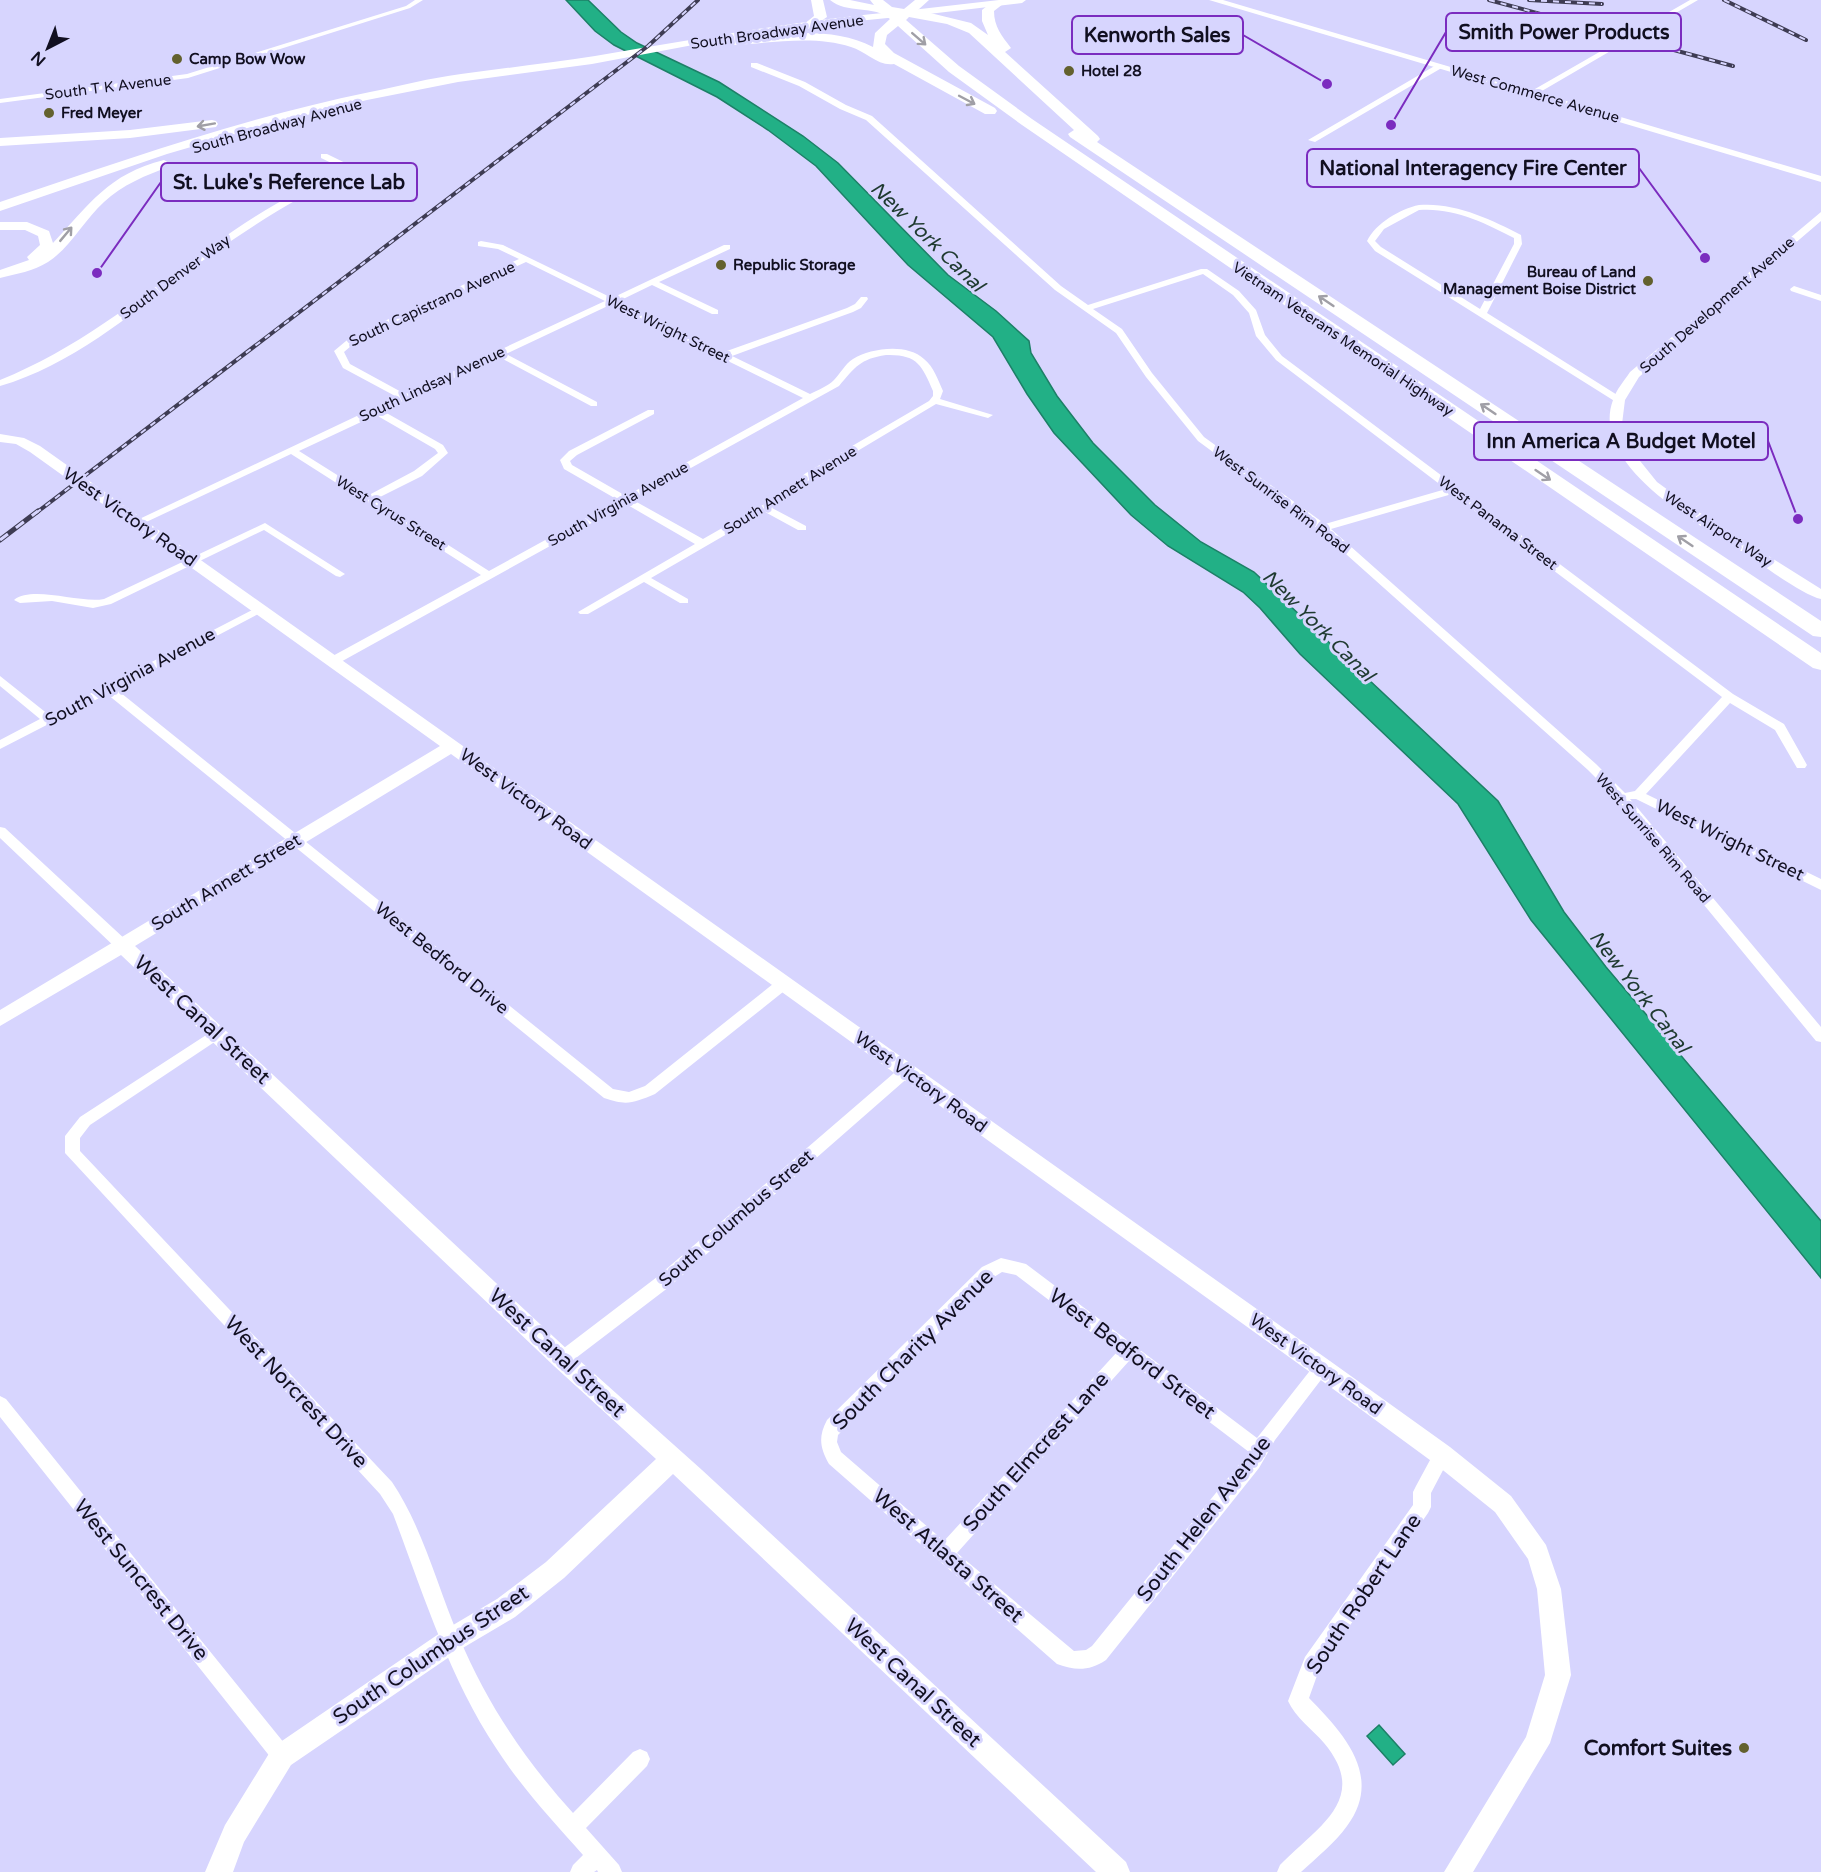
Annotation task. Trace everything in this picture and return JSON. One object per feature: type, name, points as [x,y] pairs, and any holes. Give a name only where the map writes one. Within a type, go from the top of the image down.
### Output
[{"type":"highway","points":[[809,25],[821,17],[817,0]]},
{"type":"highway","name":"Vietnam Veterans Memorial Highway","points":[[876,0],[936,54],[999,103],[1821,663]]},
{"type":"highway","points":[[923,0],[902,7],[881,33],[878,45],[883,52],[1040,140],[1234,265]]},
{"type":"highway","points":[[842,2],[902,7],[958,23],[979,33],[1015,70],[1094,140],[1202,219]]},
{"type":"highway","points":[[992,2],[987,13],[993,34],[1045,96]]},
{"type":"highway","points":[[902,7],[940,35]]},
{"type":"highway","points":[[734,41],[808,37],[844,40],[857,44],[943,87]]},
{"type":"highway","name":"Vietnam Veterans Memorial Highway","points":[[1026,100],[1821,631]]},
{"type":"highway","points":[[1616,524],[1762,637],[1821,678]]},
{"type":"highway","points":[[1719,564],[1821,623]]},
{"type":"main road","name":"South Broadway Avenue","points":[[682,45],[734,41],[862,22],[902,7]]},
{"type":"main road","name":"South Broadway Avenue","points":[[2,209],[162,151],[255,124],[367,96],[458,78],[592,60],[858,18],[873,19]]},
{"type":"main road","name":"South Broadway Avenue","points":[[2,209],[261,128],[372,100],[490,75]]},
{"type":"main road","points":[[0,144],[162,131],[367,96]]},
{"type":"main road","points":[[0,272],[43,258],[109,191],[148,170],[261,128]]},
{"type":"main road","points":[[0,144],[74,142],[100,153],[97,165],[84,173],[2,209]]},
{"type":"main road","points":[[0,226],[27,226],[44,234],[47,246],[34,257],[0,272]]},
{"type":"street","name":"South T K Avenue","points":[[0,101],[196,74],[404,8],[420,0]]},
{"type":"street","name":"South Broadway Avenue","points":[[902,7],[933,10],[1022,0]]},
{"type":"street","name":"West Commerce Avenue","points":[[1213,0],[1821,178]]},
{"type":"street","points":[[1532,93],[1695,0]]},
{"type":"street","name":"West Sunrise Rim Road","points":[[754,65],[802,84],[843,107],[869,118],[1058,288],[1119,331],[1149,375],[1202,439],[1323,528],[1592,767],[1620,795],[1821,1037]]},
{"type":"street","points":[[1312,140],[1441,66]]},
{"type":"street","points":[[324,156],[407,195]]},
{"type":"street","name":"South Denver Way","points":[[0,383],[43,364],[88,339],[275,206],[309,187],[350,170]]},
{"type":"street","points":[[1482,314],[1518,244],[1518,237],[1505,230],[1445,209],[1424,207],[1408,210],[1375,232],[1371,241],[1378,249],[1619,400]]},
{"type":"street","name":"South Development Avenue","points":[[1619,400],[1634,375],[1821,215]]},
{"type":"street","name":"West Wright Street","points":[[481,244],[500,247],[526,259],[810,398]]},
{"type":"street","name":"South Lindsay Avenue","points":[[138,522],[727,247]]},
{"type":"street","name":"South Capistrano Avenue","points":[[404,397],[346,366],[339,351],[355,338],[526,259]]},
{"type":"street","name":"West Panama Street","points":[[1087,308],[1204,271],[1236,293],[1252,312],[1261,336],[1279,358],[1729,697],[1780,727],[1801,765]]},
{"type":"street","points":[[652,282],[715,312]]},
{"type":"street","points":[[1794,289],[1821,298]]},
{"type":"street","points":[[723,356],[850,310],[864,299]]},
{"type":"street","name":"South Virginia Avenue","points":[[333,661],[836,384],[855,362],[882,352],[900,352],[915,356],[924,363],[938,391],[935,401]]},
{"type":"street","points":[[498,353],[594,404]]},
{"type":"street","name":"West Airport Way","points":[[1619,400],[1616,413],[1620,438],[1626,452],[1652,485],[1692,514],[1821,595]]},
{"type":"street","points":[[935,401],[988,415]]},
{"type":"street","name":"South Annett Avenue","points":[[585,612],[764,508],[810,475],[935,401]]},
{"type":"street","points":[[369,499],[404,481],[437,460],[443,453],[439,447],[376,411]]},
{"type":"street","points":[[651,412],[573,453],[565,460],[568,467],[703,544]]},
{"type":"street","name":"West Victory Road","points":[[0,438],[19,441],[35,449],[193,561],[1322,1368],[1442,1455],[1503,1504],[1538,1553],[1549,1589],[1558,1675],[1537,1743],[1458,1872]]},
{"type":"street","name":"West Cyrus Street","points":[[293,451],[488,575]]},
{"type":"street","points":[[1323,528],[1454,490]]},
{"type":"street","points":[[764,508],[802,528]]},
{"type":"street","points":[[20,600],[52,598],[93,604],[106,602],[265,526],[340,574]]},
{"type":"street","points":[[644,578],[684,601]]},
{"type":"street","name":"South Virginia Avenue","points":[[0,745],[260,609]]},
{"type":"street","points":[[0,680],[48,720]]},
{"type":"street","name":"West Bedford Drive","points":[[108,688],[609,1094],[619,1098],[630,1098],[650,1090],[783,984]]},
{"type":"street","points":[[1620,795],[1638,795],[1729,697]]},
{"type":"street","name":"South Annett Street","points":[[0,1019],[452,746]]},
{"type":"street","name":"West Wright Street","points":[[1638,795],[1821,885]]},
{"type":"street","name":"West Canal Street","points":[[0,831],[562,1359],[673,1459],[1116,1872]]},
{"type":"street","name":"West Norcrest Drive","points":[[217,1033],[85,1120],[72,1136],[73,1153],[386,1488],[400,1509],[464,1671],[492,1725],[531,1778],[612,1872]]},
{"type":"street","name":"South Columbus Street","points":[[562,1359],[663,1282],[906,1071]]},
{"type":"street","name":"West Bedford Street","points":[[1001,1265],[1020,1269],[1260,1450]]},
{"type":"street","name":"South Charity Avenue","points":[[827,1438],[833,1426],[988,1272],[1001,1265]]},
{"type":"street","name":"South Elmcrest Lane","points":[[945,1553],[1128,1351]]},
{"type":"street","name":"South Helen Avenue","points":[[1080,1662],[1098,1653],[1253,1462],[1322,1368]]},
{"type":"street","name":"West Suncrest Drive","points":[[2,1409],[282,1756]]},
{"type":"street","name":"West Atlasta Street","points":[[827,1438],[829,1448],[835,1458],[1064,1657],[1080,1662]]},
{"type":"street","name":"South Robert Lane","points":[[1287,1872],[1342,1817],[1354,1794],[1351,1767],[1328,1732],[1298,1701],[1312,1664],[1422,1507],[1422,1492],[1442,1455]]},
{"type":"street","name":"South Columbus Street","points":[[219,1872],[234,1834],[282,1756],[452,1640],[506,1608],[555,1570],[673,1459]]},
{"type":"street","points":[[573,1827],[640,1759]]},
{"type":"street","points":[[580,1872],[597,1855]]},
{"type":"shaded area","points":[[566,0],[588,0],[621,32],[637,43],[719,82],[803,136],[838,163],[948,275],[996,311],[1029,341],[1031,353],[1057,396],[1093,443],[1155,505],[1201,542],[1254,572],[1498,801],[1564,912],[1606,967],[1821,1221],[1821,1278],[1531,920],[1458,804],[1300,654],[1243,592],[1168,546],[1131,515],[1054,433],[1027,394],[993,337],[908,265],[816,166],[768,130],[717,97],[614,45],[595,31]]},
{"type":"shaded area","points":[[1379,1725],[1405,1754],[1393,1765],[1367,1736]]},
{"type":"railway","points":[[36,513],[648,46],[698,0]]},
{"type":"railway","points":[[1489,0],[1733,66]]},
{"type":"railway","points":[[1529,0],[1602,4]]},
{"type":"railway","points":[[1724,0],[1806,40]]},
{"type":"railway","points":[[0,540],[38,511]]},
{"type":"place","name":"Camp Bow Wow","points":[[177,59]]},
{"type":"place","name":"Hotel 28","points":[[1069,71]]},
{"type":"place","name":"Kenworth Sales","points":[[1327,84]]},
{"type":"place","name":"Fred Meyer","points":[[49,113]]},
{"type":"place","name":"Smith Power Products","points":[[1391,125]]},
{"type":"place","name":"National Interagency Fire Center","points":[[1705,258]]},
{"type":"place","name":"Republic Storage","points":[[721,265]]},
{"type":"place","name":"St. Luke's Reference Lab","points":[[97,273]]},
{"type":"place","name":"Bureau of Land Management Boise District","points":[[1648,281]]},
{"type":"place","name":"Inn America A Budget Motel","points":[[1798,519]]},
{"type":"place","name":"Comfort Suites","points":[[1744,1748]]},
{"type":"water label","name":"New York Canal","points":[[927,237]]},
{"type":"water label","name":"New York Canal","points":[[1318,626]]},
{"type":"water label","name":"New York Canal","points":[[1639,992]]}]
